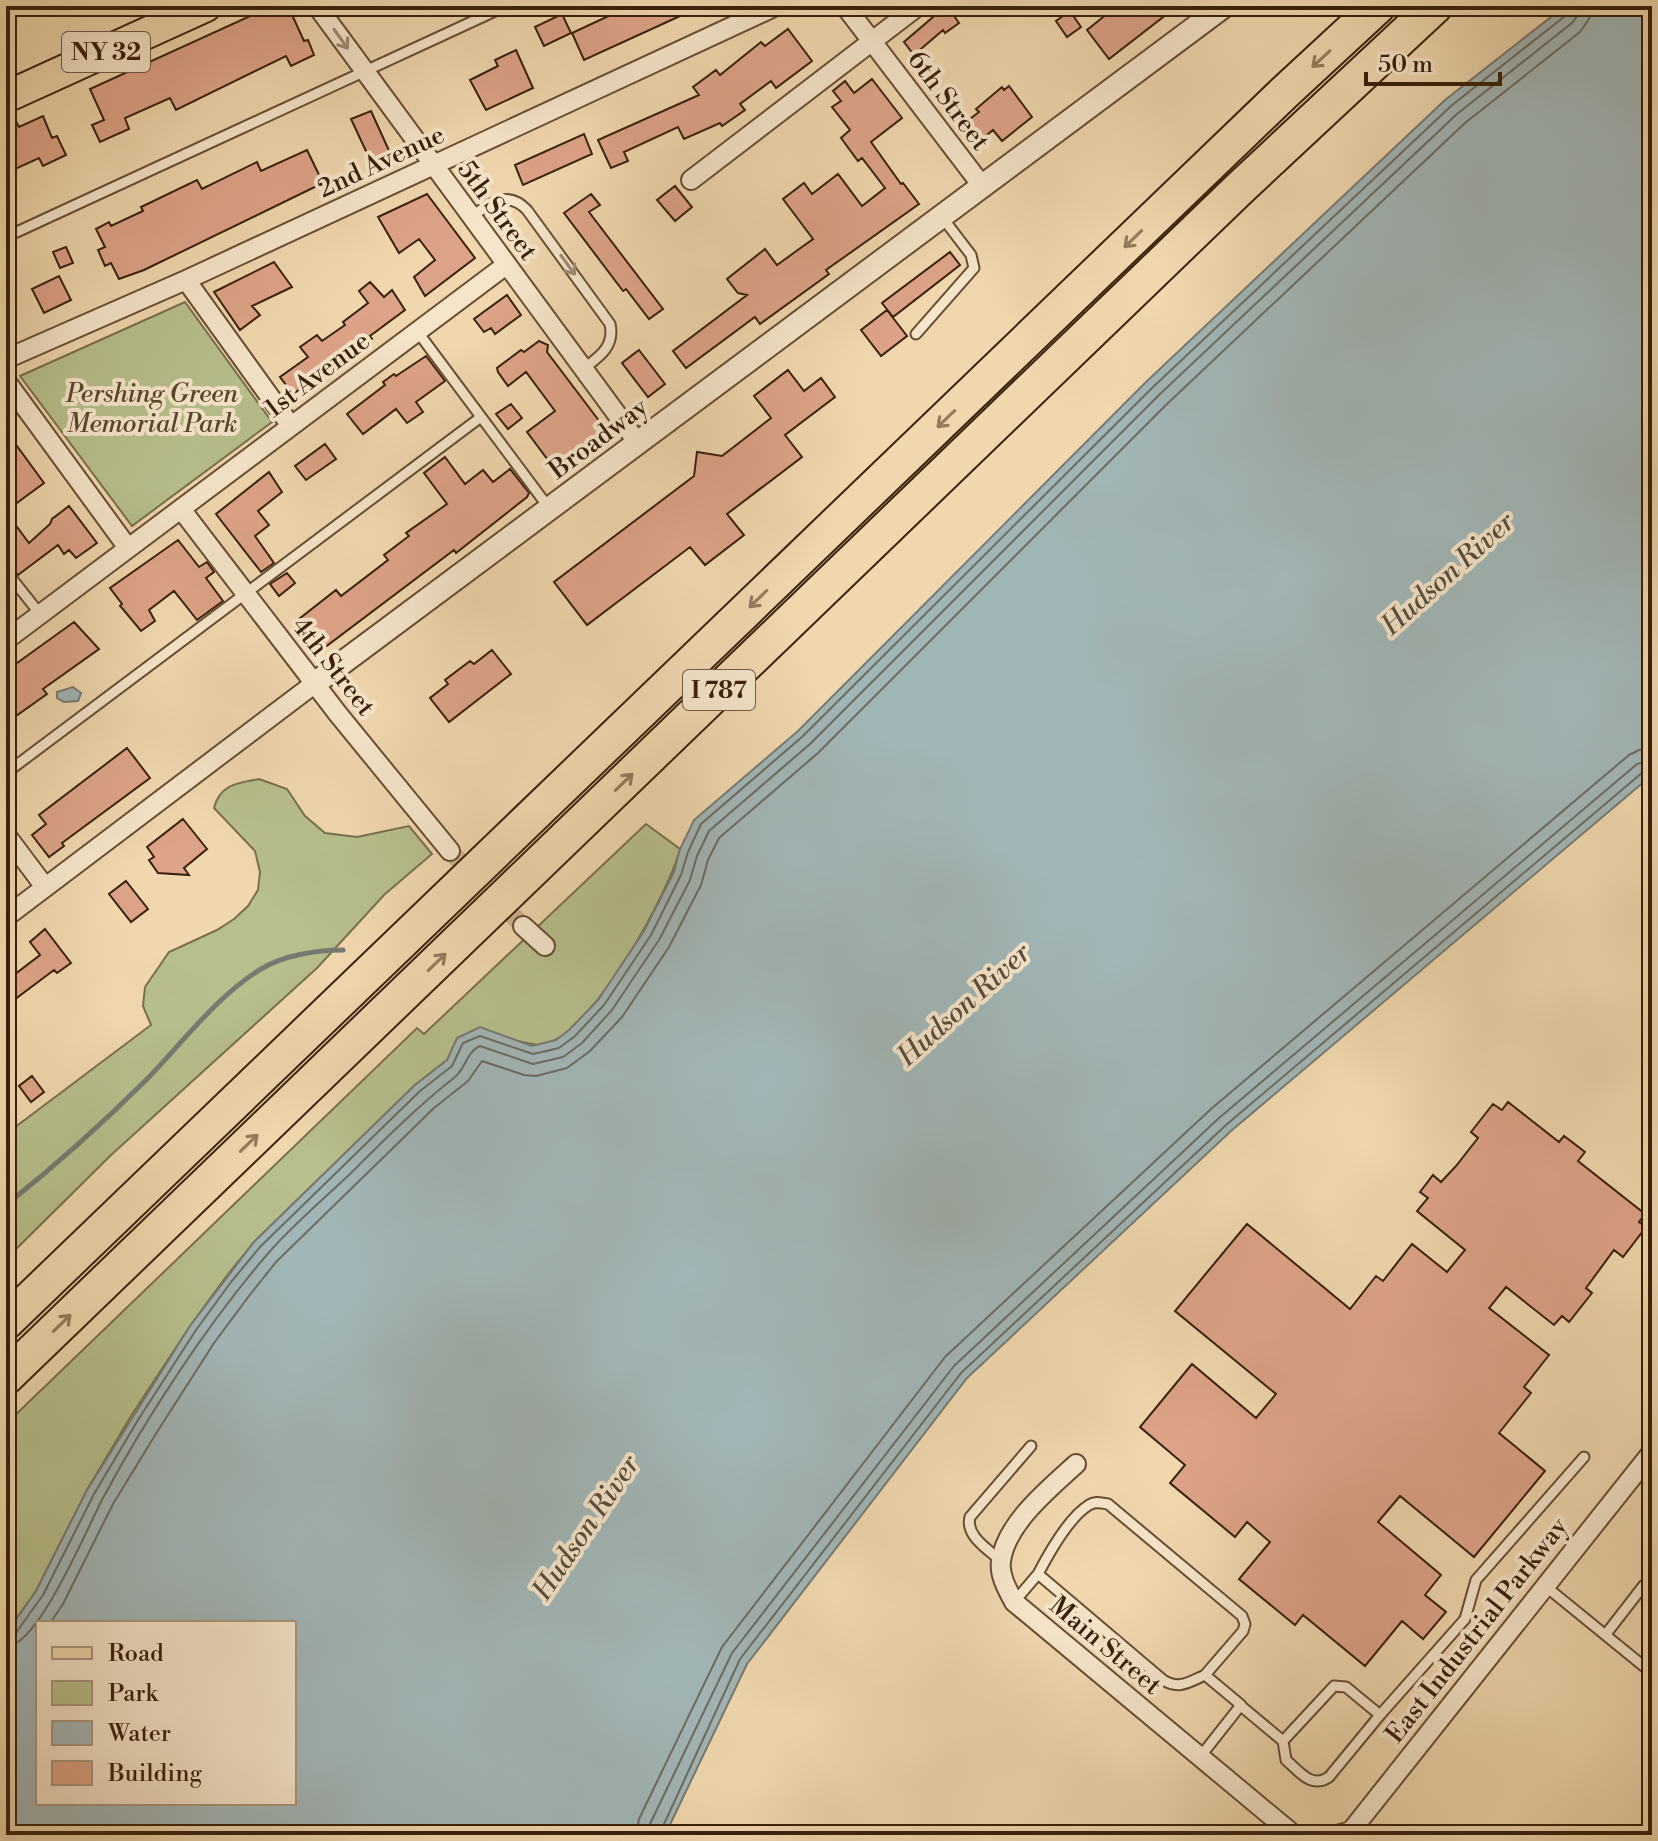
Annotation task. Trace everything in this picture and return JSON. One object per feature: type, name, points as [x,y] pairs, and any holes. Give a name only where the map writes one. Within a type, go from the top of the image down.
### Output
[{"type":"highway","name":"I 787","points":[[6,1322],[1378,6]]},
{"type":"highway","name":"I 787","points":[[6,1377],[1239,189],[1435,6]]},
{"type":"main road","name":"NY 32","points":[[6,97],[206,6]]},
{"type":"street","name":"5th Street","points":[[317,6],[638,443]]},
{"type":"street","name":"2nd Avenue","points":[[6,359],[186,280],[776,6]]},
{"type":"street","name":"6th Street","points":[[845,6],[983,187]]},
{"type":"street","points":[[691,180],[918,6]]},
{"type":"street","name":"Broadway","points":[[6,917],[1224,6]]},
{"type":"street","name":"1st Avenue","points":[[6,640],[506,265]]},
{"type":"street","points":[[186,280],[291,426]]},
{"type":"street","points":[[6,381],[128,548]]},
{"type":"street","name":"4th Street","points":[[181,509],[314,684],[450,851]]},
{"type":"street","points":[[6,835],[45,887]]},
{"type":"street","points":[[523,926],[545,946]]},
{"type":"street","name":"East Industrial Parkway","points":[[1337,1835],[1351,1831],[1652,1452]]},
{"type":"street","points":[[1001,1561],[1011,1535],[1031,1506],[1076,1464]]},
{"type":"street","name":"Main Street","points":[[1001,1561],[1003,1580],[1014,1602],[1294,1835]]},
{"type":"lane","points":[[6,237],[506,6]]},
{"type":"lane","points":[[471,217],[492,202],[507,199],[521,204],[536,222],[611,328],[611,340],[606,350],[583,369]]},
{"type":"lane","points":[[916,334],[974,268],[971,255],[942,217]]},
{"type":"lane","points":[[417,331],[550,509]]},
{"type":"lane","points":[[6,773],[481,417]]},
{"type":"lane","points":[[6,571],[40,614]]},
{"type":"lane","points":[[1001,1561],[971,1533],[968,1524],[970,1517],[1031,1446]]},
{"type":"lane","points":[[1205,1675],[1283,1741],[1286,1760],[1312,1782],[1321,1782],[1329,1777],[1465,1619],[1476,1580],[1584,1457]]},
{"type":"lane","points":[[1014,1602],[1038,1574],[1057,1539],[1088,1505],[1097,1502],[1108,1504],[1242,1616],[1245,1624],[1243,1631],[1205,1675],[1181,1686],[1173,1686],[1038,1574]]},
{"type":"lane","points":[[1544,1585],[1652,1673]]},
{"type":"lane","points":[[1606,1634],[1644,1585],[1652,1591]]},
{"type":"lane","points":[[1283,1741],[1334,1686],[1346,1687],[1380,1715]]},
{"type":"lane","points":[[1200,1757],[1241,1706]]},
{"type":"green space","name":"Pershing Green Memorial Park","points":[[185,302],[272,422],[132,526],[20,376]]},
{"type":"green space","points":[[259,779],[287,789],[305,816],[325,833],[357,837],[409,826],[432,854],[384,895],[317,968],[110,1156],[6,1259],[6,1134],[151,1025],[143,1006],[145,987],[169,952],[217,930],[248,906],[258,890],[260,872],[255,851],[214,808],[225,789]]},
{"type":"green space","points":[[646,824],[680,849],[646,925],[590,1009],[571,1029],[546,1044],[512,1041],[452,1053],[415,1085],[254,1242],[190,1326],[131,1416],[87,1490],[36,1591],[6,1633],[6,1424],[417,1028],[424,1034]]},
{"type":"water","name":"Hudson River","points":[[1565,6],[1652,6],[1652,775],[1231,1131],[967,1378],[747,1664],[665,1835],[6,1835],[6,1634],[36,1591],[87,1490],[190,1326],[254,1242],[415,1085],[447,1060],[457,1038],[480,1027],[532,1046],[556,1040],[569,1030],[598,1000],[644,931],[674,872],[680,849],[694,820],[798,731],[1146,382],[1445,100]]},
{"type":"water","points":[[73,687],[81,693],[78,701],[64,702],[57,698],[57,692]]},
{"type":"building","points":[[272,6],[288,6],[314,55],[291,66],[286,56],[176,110],[170,98],[125,118],[129,129],[100,142],[92,125],[104,120],[90,89]]},
{"type":"building","points":[[630,6],[702,6],[584,60],[572,33]]},
{"type":"building","points":[[930,6],[947,6],[959,23],[945,33],[943,30],[914,55],[904,42],[933,17]]},
{"type":"building","points":[[1117,6],[1161,6],[1167,14],[1109,59],[1087,30]]},
{"type":"building","points":[[1070,11],[1081,27],[1067,37],[1056,21]]},
{"type":"building","points":[[562,14],[571,33],[544,46],[535,27]]},
{"type":"building","points":[[788,29],[812,61],[776,88],[771,81],[740,104],[745,110],[722,126],[720,123],[684,139],[678,127],[624,152],[628,161],[611,168],[598,140],[699,95],[693,87],[716,70],[720,75],[761,42],[765,46]]},
{"type":"building","points":[[516,50],[533,88],[486,110],[470,80],[498,66],[495,60]]},
{"type":"building","points":[[872,79],[902,118],[871,142],[919,204],[826,270],[829,274],[760,324],[755,317],[686,368],[673,351],[747,295],[738,293],[727,279],[765,249],[777,265],[813,239],[783,199],[804,183],[812,194],[838,174],[862,206],[885,188],[862,158],[858,161],[841,138],[850,130],[832,107],[841,101],[833,91],[845,81],[854,93]]},
{"type":"building","points":[[1009,86],[1032,117],[1002,141],[993,130],[981,140],[966,122],[1002,87],[1004,90]]},
{"type":"building","points":[[371,111],[391,155],[372,164],[351,119]]},
{"type":"building","points":[[43,116],[52,138],[57,136],[66,155],[43,166],[39,158],[13,170],[6,154],[6,128],[17,123],[19,127]]},
{"type":"building","points":[[584,134],[592,154],[523,185],[515,165]]},
{"type":"building","points":[[307,150],[323,183],[144,270],[119,279],[111,263],[105,266],[98,250],[105,247],[96,229],[109,222],[111,226],[143,211],[141,207],[197,180],[202,189],[257,162],[261,171]]},
{"type":"building","points":[[675,186],[692,207],[675,221],[657,200]]},
{"type":"building","points":[[427,194],[475,258],[425,296],[414,277],[435,260],[419,239],[399,253],[378,217]]},
{"type":"building","points":[[591,194],[600,205],[589,212],[663,309],[649,319],[626,289],[623,291],[564,213]]},
{"type":"building","points":[[66,247],[73,263],[60,268],[53,252]]},
{"type":"building","points":[[950,252],[960,265],[893,317],[882,303]]},
{"type":"building","points":[[274,262],[292,287],[252,306],[260,315],[240,330],[214,292]]},
{"type":"building","points":[[59,276],[71,300],[44,313],[32,289]]},
{"type":"building","points":[[370,282],[384,297],[392,290],[405,310],[370,336],[372,339],[293,394],[280,377],[308,357],[300,347],[317,335],[322,341],[345,325],[343,322],[368,303],[359,291]]},
{"type":"building","points":[[507,295],[521,315],[495,334],[491,328],[484,332],[474,319]]},
{"type":"building","points":[[887,310],[907,336],[881,356],[861,330]]},
{"type":"building","points":[[539,341],[548,345],[547,352],[609,434],[557,472],[527,432],[555,411],[526,372],[508,386],[497,368]]},
{"type":"building","points":[[639,350],[665,384],[648,397],[622,363]]},
{"type":"building","points":[[426,356],[445,381],[416,402],[423,412],[407,423],[396,409],[363,434],[347,414],[385,385],[383,382]]},
{"type":"building","points":[[788,370],[804,391],[821,378],[835,397],[785,435],[802,457],[727,514],[744,535],[705,565],[690,547],[587,625],[554,582],[694,476],[697,452],[722,456],[771,418],[754,396]]},
{"type":"building","points":[[511,404],[522,418],[508,429],[496,414]]},
{"type":"building","points":[[6,431],[44,483],[6,511]]},
{"type":"building","points":[[325,444],[336,459],[306,480],[295,466]]},
{"type":"building","points":[[445,457],[465,484],[483,470],[493,482],[510,469],[529,493],[456,553],[454,550],[320,651],[299,619],[336,590],[341,596],[388,560],[384,555],[409,536],[406,533],[447,504],[424,473]]},
{"type":"building","points":[[269,472],[282,492],[258,511],[269,525],[255,536],[274,563],[261,572],[216,514]]},
{"type":"building","points":[[69,506],[97,543],[76,558],[69,550],[64,554],[58,545],[18,575],[6,564],[6,535],[17,527],[29,543]]},
{"type":"building","points":[[178,540],[199,567],[207,562],[214,572],[206,578],[223,601],[197,620],[174,591],[149,610],[155,621],[141,631],[120,606],[122,604],[110,588]]},
{"type":"building","points":[[287,573],[295,583],[279,596],[270,584]]},
{"type":"building","points":[[74,622],[99,649],[43,689],[47,694],[6,723],[6,671]]},
{"type":"building","points":[[492,650],[511,674],[449,722],[430,698],[448,684],[445,680],[470,661],[474,664]]},
{"type":"building","points":[[127,748],[150,778],[62,843],[64,846],[49,857],[32,835],[46,824],[39,815]]},
{"type":"building","points":[[183,819],[207,849],[184,868],[189,875],[158,873],[149,860],[154,857],[147,847]]},
{"type":"building","points":[[126,881],[148,909],[131,922],[109,894]]},
{"type":"building","points":[[45,929],[71,963],[57,973],[54,970],[6,1006],[6,981],[40,955],[30,942]]},
{"type":"building","points":[[32,1076],[44,1092],[31,1102],[19,1086]]},
{"type":"building","points":[[1508,1102],[1559,1142],[1564,1136],[1585,1152],[1578,1161],[1645,1214],[1639,1222],[1646,1227],[1623,1257],[1614,1250],[1586,1288],[1592,1293],[1569,1322],[1562,1316],[1554,1325],[1506,1287],[1489,1308],[1549,1355],[1524,1387],[1531,1393],[1499,1433],[1545,1471],[1474,1557],[1400,1496],[1378,1522],[1441,1575],[1425,1595],[1446,1612],[1423,1639],[1402,1621],[1365,1666],[1303,1615],[1295,1625],[1239,1579],[1270,1542],[1247,1522],[1235,1537],[1170,1483],[1185,1465],[1140,1427],[1192,1364],[1256,1418],[1276,1394],[1175,1311],[1247,1224],[1350,1309],[1376,1276],[1383,1281],[1412,1244],[1447,1272],[1465,1250],[1417,1211],[1428,1198],[1420,1192],[1433,1175],[1441,1182],[1456,1166],[1478,1138],[1471,1132],[1493,1104],[1502,1110]]},
{"type":"waterway","points":[[6,1205],[113,1112],[245,979],[270,964],[290,957],[343,950]]},
{"type":"tunnel","points":[[450,851],[523,926]]}]
